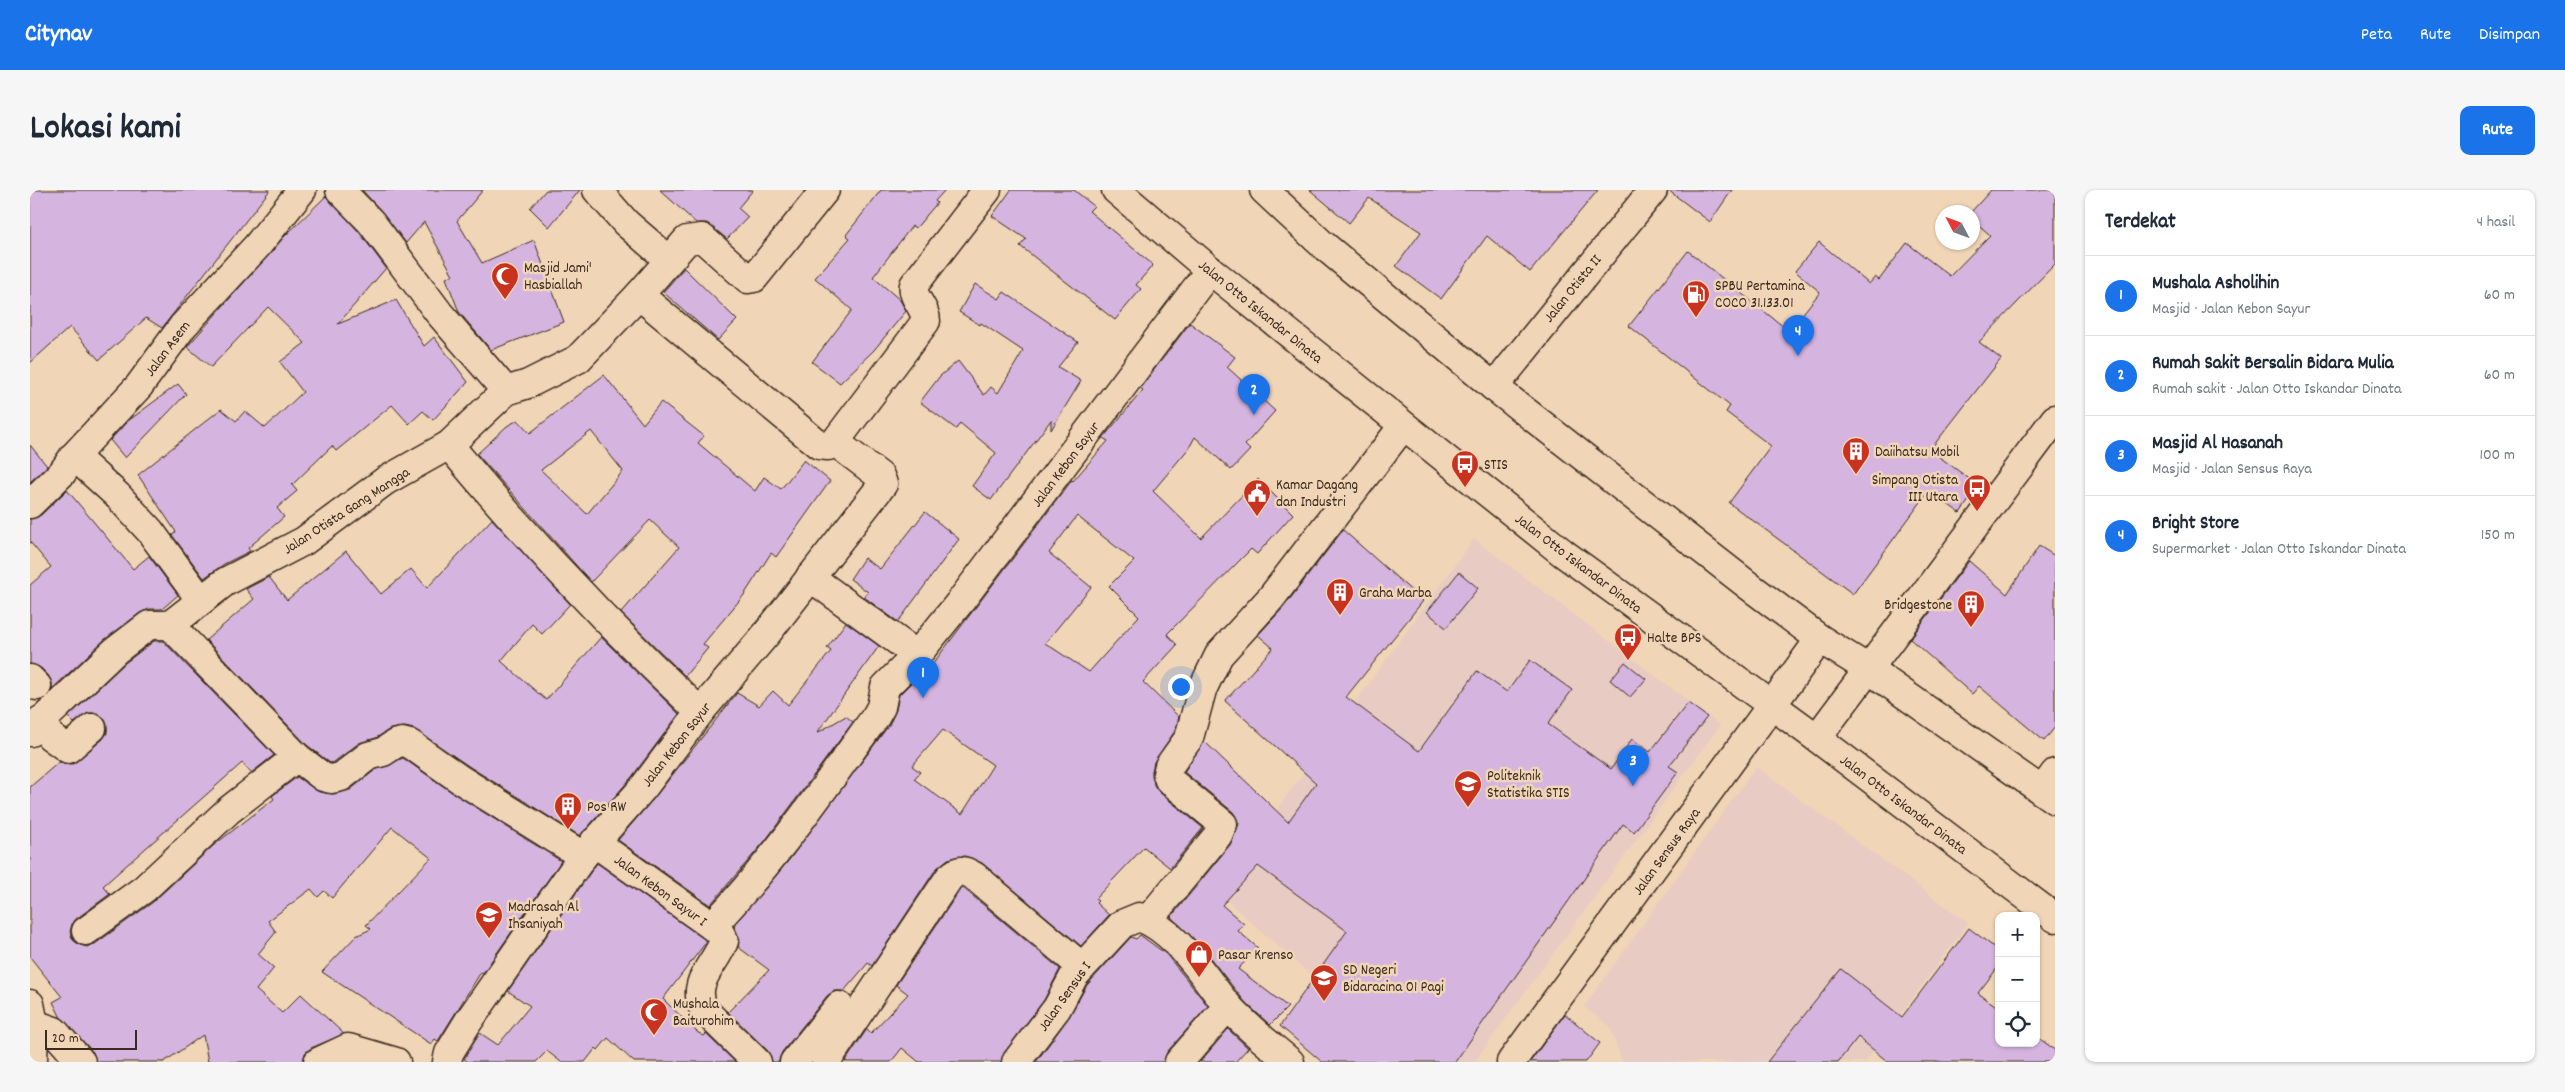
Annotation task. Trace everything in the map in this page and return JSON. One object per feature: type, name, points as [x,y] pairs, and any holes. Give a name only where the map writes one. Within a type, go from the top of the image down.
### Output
[{"type":"street","name":"Jalan Asem","points":[[30,504],[62,473],[74,456],[139,386],[183,326],[257,246],[302,190]]},
{"type":"street","points":[[340,190],[371,222],[439,313],[506,391]]},
{"type":"street","points":[[597,190],[626,223],[669,260]]},
{"type":"street","name":"Jalan Otista Gang Mangga","points":[[170,625],[200,599],[225,582],[304,541],[385,481],[449,445],[506,391],[528,384],[578,359],[639,295],[687,240],[695,237],[702,238],[748,279],[754,278],[825,190]]},
{"type":"street","points":[[639,295],[819,445],[828,446],[835,442],[926,321],[924,309],[914,292],[914,285],[988,190]]},
{"type":"street","name":"Jalan Otto Iskandar Dinata","points":[[1116,190],[1210,270],[1563,553],[1817,738],[2055,918]]},
{"type":"street","points":[[1264,190],[1322,244],[1494,387],[1820,639],[2051,788]]},
{"type":"street","name":"Jalan Otista II","points":[[1494,387],[1653,190]]},
{"type":"street","name":"Jalan Kebon Sayur","points":[[718,934],[736,901],[798,822],[876,716],[881,707],[885,687],[917,656],[960,602],[1210,270]]},
{"type":"street","points":[[1817,738],[1870,670],[2055,419]]},
{"type":"street","points":[[1290,1062],[1228,1006],[1210,980],[1159,926],[1144,919],[1218,835],[1223,824],[1169,780],[1167,774],[1169,766],[1189,738],[1202,690],[1219,655],[1271,598],[1403,426]]},
{"type":"street","name":"Jalan Kebon Sayur","points":[[447,1062],[449,1053],[468,1022],[588,849],[642,788],[700,712],[768,632],[883,484],[880,476],[835,442]]},
{"type":"street","points":[[449,445],[511,520],[592,607],[700,712]]},
{"type":"street","points":[[74,456],[117,495],[150,532],[200,599]]},
{"type":"street","points":[[810,577],[917,656]]},
{"type":"street","points":[[86,931],[144,889],[222,816],[297,757],[170,625],[148,625],[108,657],[36,726],[68,749],[92,728]]},
{"type":"street","name":"Jalan Sensus Raya","points":[[1511,1062],[1820,639]]},
{"type":"street","name":"Jalan Kebon Sayur I","points":[[297,757],[313,771],[331,779],[341,777],[368,756],[383,752],[395,744],[402,742],[410,744],[460,780],[588,849],[718,934]]},
{"type":"street","points":[[826,1062],[948,878],[957,870],[962,870],[974,876],[1082,967]]},
{"type":"street","name":"Jalan Sensus I","points":[[1016,1062],[1057,1008],[1074,976],[1082,967],[1122,924],[1144,919]]},
{"type":"street","points":[[718,934],[720,953],[701,981],[701,1003],[704,1010],[757,1062]]},
{"type":"street","points":[[794,1062],[839,1006]]},
{"type":"street","points":[[1179,1062],[1228,1006]]},
{"type":"street","points":[[32,1014],[33,1062]]},
{"type":"street","points":[[32,1014],[54,1031],[81,1062]]},
{"type":"street","points":[[318,1062],[348,1048],[396,1062]]},
{"type":"shaded area","name":"Politeknik Statistika STIS","points":[[1474,539],[1720,725],[1474,1062],[1423,1062],[1304,969],[1217,892]]},
{"type":"shaded area","points":[[1756,767],[1968,923],[1865,1062],[1622,1062],[1610,1026],[1584,1007]]},
{"type":"building","points":[[30,190],[270,190],[162,328],[146,318],[99,360],[70,327],[30,363]]},
{"type":"building","name":"Masjid Jami' Hasbiallah","points":[[362,190],[483,190],[457,221],[482,263],[534,240],[564,322],[491,350],[459,312],[446,278],[453,275],[424,222],[406,243]]},
{"type":"building","points":[[546,190],[580,190],[549,227],[530,208]]},
{"type":"building","points":[[660,190],[753,190],[738,208],[748,217],[727,239],[707,223],[696,223]]},
{"type":"building","points":[[881,190],[945,190],[935,201],[937,203],[916,228],[912,226],[873,277],[900,300],[906,311],[874,350],[840,383],[812,362],[852,310],[815,278],[850,238],[846,235]]},
{"type":"building","points":[[1011,190],[1074,190],[1094,206],[1089,211],[1153,265],[1136,285],[1141,289],[1115,320],[1020,246],[1026,239],[992,216]]},
{"type":"building","points":[[1310,190],[1598,190],[1530,272],[1487,236],[1441,299],[1396,266],[1421,232],[1369,198],[1349,223]]},
{"type":"building","points":[[1668,190],[1732,190],[1710,222]]},
{"type":"building","points":[[1991,190],[2055,190],[2055,264],[1979,342],[2001,359],[1930,450],[1979,486],[1960,513],[1929,491],[1853,594],[1729,503],[1771,446],[1726,412],[1730,406],[1629,326],[1688,251],[1789,331],[1820,292],[1795,271],[1819,242],[1869,284],[1875,277],[1879,280],[1907,243],[1950,276],[1975,250],[1980,250],[1980,245],[1990,235],[1980,226],[1980,205],[1977,205]]},
{"type":"building","points":[[326,196],[359,232],[386,268],[338,324],[396,300],[424,346],[434,337],[468,382],[433,420],[423,411],[409,424],[392,405],[336,451],[332,446],[292,485],[297,491],[277,508],[284,517],[248,548],[250,551],[224,564],[204,578],[172,535],[176,532],[138,475],[221,409],[236,421],[245,411],[265,428],[303,392],[280,362],[305,343],[268,307],[211,367],[187,347],[284,237]]},
{"type":"building","points":[[684,268],[737,320],[718,340],[663,292]]},
{"type":"building","points":[[975,284],[999,299],[1004,292],[1078,342],[1058,367],[1081,381],[1051,430],[1051,420],[991,500],[972,486],[996,453],[960,423],[956,429],[920,402],[940,376],[958,361],[984,395],[991,387],[998,393],[1023,351],[981,323],[980,325],[959,312]]},
{"type":"building","points":[[1190,323],[1235,357],[1227,367],[1275,411],[1245,445],[1250,450],[1231,470],[1195,437],[1189,448],[1153,491],[1201,538],[1258,479],[1293,514],[1257,554],[1251,549],[1167,634],[1177,645],[1143,682],[1179,717],[1175,731],[1154,762],[1152,771],[1154,785],[1159,792],[1203,828],[1170,868],[1144,847],[1095,899],[1098,901],[1096,903],[1109,915],[1081,946],[982,863],[965,856],[948,859],[936,869],[872,966],[868,963],[844,991],[834,991],[827,996],[782,1052],[779,1062],[772,1062],[768,1051],[728,1012],[769,970],[738,947],[740,940],[734,925],[789,860],[889,725],[896,710],[899,695],[923,671],[929,669],[1072,480],[1108,441],[1103,438],[1143,390],[1140,388]],"holes":[[[1077,516],[1134,561],[1109,586],[1139,616],[1089,672],[1045,643],[1091,587],[1049,553]],[[943,730],[993,765],[962,814],[914,779],[920,772],[912,766]]]},
{"type":"building","points":[[604,375],[643,424],[661,402],[704,436],[698,443],[755,491],[764,477],[781,489],[804,460],[830,481],[776,557],[771,553],[744,595],[703,644],[708,648],[685,676],[621,613],[679,547],[650,520],[591,582],[477,454],[507,426],[518,420],[530,433]],"holes":[[[591,431],[623,471],[587,514],[541,470]]]},
{"type":"building","points":[[178,384],[186,394],[125,458],[110,440],[128,421]]},
{"type":"building","points":[[30,445],[47,466],[30,482]]},
{"type":"building","points":[[67,490],[133,569],[149,556],[178,595],[162,609],[149,609],[140,613],[104,640],[52,689],[52,682],[48,675],[41,668],[30,664],[30,585],[51,567],[30,542],[30,519],[41,515]]},
{"type":"building","points":[[925,512],[959,539],[898,622],[864,597],[868,592],[850,579],[864,558],[880,569]]},
{"type":"building","points":[[492,519],[570,604],[542,634],[532,624],[501,661],[546,700],[601,637],[679,714],[631,778],[580,836],[470,767],[414,729],[405,727],[390,729],[376,738],[359,743],[330,763],[307,745],[206,640],[254,599],[246,589],[269,577],[287,600],[346,551],[381,594],[411,569],[427,588]]},
{"type":"building","name":"Politeknik Statistika STIS","points":[[1343,530],[1423,601],[1346,697],[1419,751],[1477,671],[1507,692],[1530,660],[1572,690],[1548,724],[1611,769],[1632,739],[1650,752],[1688,703],[1707,717],[1669,766],[1678,772],[1634,832],[1623,824],[1455,1062],[1322,1062],[1280,1026],[1347,931],[1258,866],[1222,905],[1244,924],[1238,931],[1258,948],[1238,969],[1288,1007],[1270,1025],[1245,1002],[1199,944],[1171,917],[1230,845],[1239,824],[1233,812],[1184,772],[1204,741],[1288,822],[1316,783],[1225,701],[1273,648],[1258,635],[1283,608]]},
{"type":"building","points":[[2039,546],[2055,556],[2055,727],[2044,741],[1979,686],[1972,694],[1910,639],[1969,561],[2007,594]]},
{"type":"building","points":[[1459,572],[1478,588],[1446,628],[1427,612]]},
{"type":"building","points":[[846,622],[879,646],[817,733],[846,716],[853,722],[765,841],[710,905],[618,840],[655,797],[737,693],[759,706],[773,691],[788,705],[831,651],[827,648]]},
{"type":"building","points":[[154,641],[163,641],[274,755],[251,773],[242,763],[103,886],[110,894],[76,919],[72,924],[70,932],[73,940],[87,947],[95,944],[153,902],[214,845],[274,799],[272,796],[297,777],[319,792],[334,794],[350,790],[375,770],[403,758],[453,793],[561,861],[483,973],[481,972],[438,1041],[435,1039],[431,1044],[322,972],[356,936],[371,929],[366,925],[431,858],[392,827],[332,898],[324,891],[318,897],[311,889],[268,921],[276,932],[258,954],[274,968],[256,990],[282,1013],[301,994],[344,1034],[311,1048],[305,1053],[303,1062],[208,1062],[203,1035],[164,1062],[96,1062],[93,1052],[61,1018],[53,1002],[62,997],[30,957],[30,787],[59,762],[73,764],[103,739],[107,733],[107,724],[104,718],[97,713],[88,713],[74,723],[68,717],[125,663]]},
{"type":"building","points":[[1625,662],[1646,679],[1630,697],[1610,680]]},
{"type":"building","points":[[597,863],[707,941],[663,999],[697,1032],[704,1036],[706,1034],[735,1062],[634,1062],[608,1038],[598,1050],[596,1048],[585,1062],[561,1062],[547,1051],[536,1062],[468,1062],[464,1059],[480,1033],[498,1045],[530,1006],[508,991]]},
{"type":"building","points":[[962,887],[1060,969],[1044,1000],[1004,1053],[1001,1062],[919,1062],[902,1048],[891,1062],[845,1062],[867,1029],[871,1033],[908,994],[896,985]]},
{"type":"building","points":[[1969,928],[1995,948],[1995,971],[1978,993],[1995,1005],[1995,1047],[2040,1047],[2040,1039],[2055,1050],[2055,1062],[1888,1062],[1858,1037],[1838,1062],[1767,1062],[1841,969],[1902,1017]]},
{"type":"building","points":[[1140,935],[1166,954],[1208,1006],[1167,1052],[1164,1062],[1036,1062],[1069,1017],[1087,985],[1131,937],[1136,939]]},
{"type":"building","points":[[1565,1014],[1600,1043],[1586,1062],[1530,1062]]},
{"type":"building","points":[[1228,1029],[1248,1048],[1235,1062],[1200,1062]]},
{"type":"place","name":"Masjid Jami' Hasbiallah","points":[[505,300]]},
{"type":"place","name":"SPBU Pertamina COCO 31.133.01","points":[[1696,318]]},
{"type":"place","name":"Bright Store","points":[[1798,356]]},
{"type":"place","name":"Rumah Sakit Bersalin Bidara Mulia","points":[[1254,415]]},
{"type":"place","name":"Daiihatsu Mobil","points":[[1856,475]]},
{"type":"place","name":"STIS","points":[[1465,488]]},
{"type":"place","name":"Simpang Otista III Utara","points":[[1977,512]]},
{"type":"place","name":"Kamar Dagang dan Industri","points":[[1257,517]]},
{"type":"place","name":"Graha Marba","points":[[1340,616]]},
{"type":"place","name":"Bridgestone","points":[[1971,628]]},
{"type":"place","name":"Halte BPS","points":[[1628,661]]},
{"type":"place","name":"Mushala Asholihin","points":[[923,698]]},
{"type":"place","name":"Masjid Al Hasanah","points":[[1633,786]]},
{"type":"place","name":"Politeknik Statistika STIS","points":[[1468,808]]},
{"type":"place","name":"Pos RW","points":[[568,830]]},
{"type":"place","name":"Madrasah Al Ihsaniyah","points":[[489,939]]},
{"type":"place","name":"Pasar Krenso","points":[[1199,978]]},
{"type":"place","name":"SD Negeri Bidaracina 01 Pagi","points":[[1324,1002]]},
{"type":"place","name":"Mushala Baiturohim","points":[[654,1036]]}]
